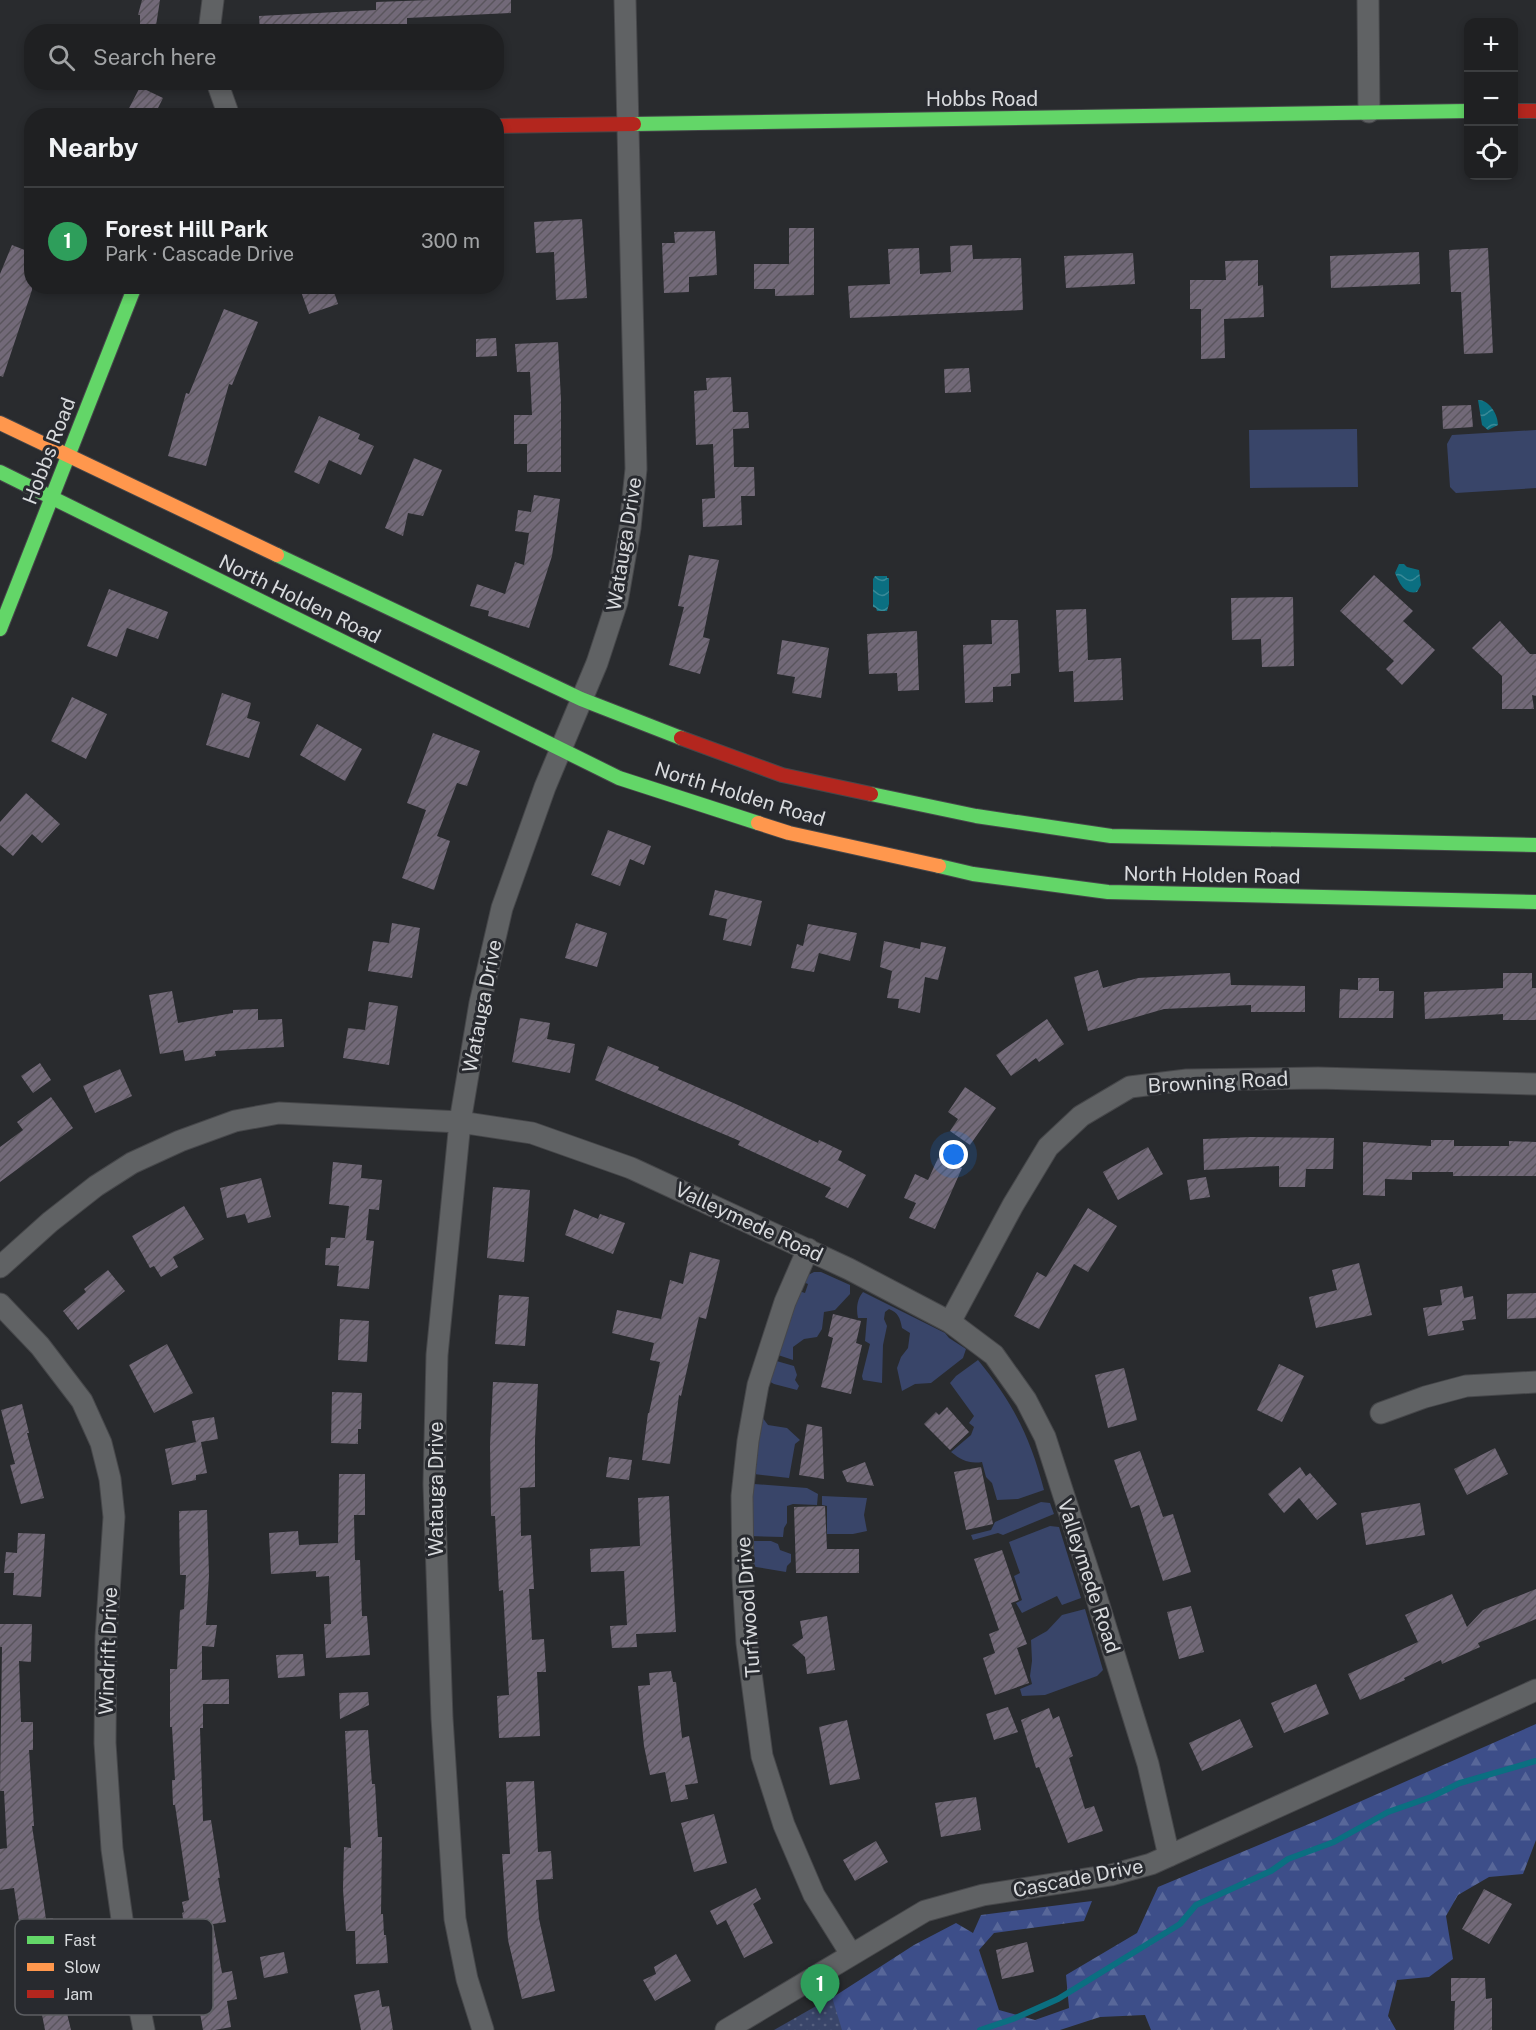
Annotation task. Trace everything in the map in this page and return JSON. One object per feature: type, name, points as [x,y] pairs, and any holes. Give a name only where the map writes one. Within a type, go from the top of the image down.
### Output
[{"type":"main road","name":"Hobbs Road","points":[[504,126],[1464,111]]},
{"type":"main road","points":[[1518,111],[1536,111]]},
{"type":"main road","name":"Hobbs Road","points":[[0,629],[132,294]]},
{"type":"main road","name":"North Holden Road","points":[[0,423],[581,699],[634,721],[782,775],[976,816],[1111,836],[1536,845]]},
{"type":"main road","name":"North Holden Road","points":[[0,472],[619,778],[789,833],[973,874],[1108,892],[1536,902]]},
{"type":"street","points":[[210,24],[213,0]]},
{"type":"street","name":"Watauga Drive","points":[[483,2030],[468,1979],[455,1919],[442,1718],[434,1484],[437,1354],[460,1122],[480,1003],[502,908],[560,750],[597,663],[617,602],[630,528],[636,469],[625,0]]},
{"type":"street","points":[[1368,0],[1369,112]]},
{"type":"street","points":[[220,90],[226,108]]},
{"type":"street","name":"Browning Road","points":[[950,1322],[1013,1205],[1048,1148],[1081,1116],[1130,1087],[1187,1080],[1318,1078],[1536,1084]]},
{"type":"street","name":"Valleymede Road","points":[[0,1267],[50,1222],[96,1186],[132,1163],[235,1121],[279,1113],[460,1122],[532,1132],[620,1164],[808,1249],[950,1322],[993,1355],[1026,1400],[1045,1437],[1148,1764],[1169,1857]]},
{"type":"street","name":"Turfwood Drive","points":[[808,1249],[785,1302],[758,1385],[748,1441],[742,1496],[746,1622],[762,1756],[781,1815],[814,1895],[851,1954]]},
{"type":"street","name":"Windrift Drive","points":[[0,1304],[40,1346],[82,1401],[101,1443],[110,1479],[114,1516],[106,1637],[105,1743],[112,1849],[122,1919]]},
{"type":"street","points":[[1380,1413],[1466,1386],[1536,1382]]},
{"type":"street","name":"Cascade Drive","points":[[726,2030],[925,1911],[982,1895],[1112,1875],[1151,1864],[1536,1690]]},
{"type":"street","name":"Windrift Drive","points":[[141,2015],[144,2030]]},
{"type":"shaded area","points":[[1357,429],[1358,487],[1250,488],[1249,430]]},
{"type":"shaded area","points":[[1536,430],[1536,488],[1456,493],[1450,487],[1447,444],[1452,435]]},
{"type":"shaded area","points":[[821,1272],[850,1285],[850,1294],[835,1310],[824,1312],[822,1329],[817,1337],[804,1339],[793,1347],[793,1360],[775,1354],[799,1291],[805,1293],[808,1284],[803,1282],[808,1275]]},
{"type":"shaded area","points":[[863,1292],[945,1333],[966,1349],[963,1358],[931,1383],[915,1384],[902,1391],[897,1368],[908,1348],[910,1333],[902,1328],[898,1316],[889,1309],[885,1312],[884,1319],[887,1326],[883,1345],[882,1383],[863,1380],[870,1344],[865,1341],[867,1318],[858,1318],[857,1315],[858,1301]]},
{"type":"shaded area","points":[[773,1360],[794,1366],[797,1375],[795,1380],[799,1386],[797,1390],[767,1380]]},
{"type":"shaded area","points":[[978,1360],[1019,1421],[1033,1453],[1044,1490],[1018,1499],[997,1500],[982,1462],[965,1461],[951,1452],[971,1435],[974,1427],[969,1423],[974,1416],[950,1383]]},
{"type":"shaded area","points":[[759,1413],[768,1425],[787,1428],[800,1440],[795,1444],[789,1478],[754,1474]]},
{"type":"shaded area","points":[[749,1485],[807,1488],[818,1494],[817,1505],[787,1506],[787,1523],[783,1537],[748,1536]]},
{"type":"shaded area","points":[[822,1496],[867,1498],[864,1515],[867,1531],[853,1534],[827,1534],[827,1506],[822,1505]]},
{"type":"shaded area","points":[[1041,1502],[1050,1503],[1054,1514],[1003,1535],[998,1533],[973,1540],[971,1535],[991,1530],[995,1522]]},
{"type":"shaded area","points":[[1050,1526],[1059,1527],[1081,1598],[1062,1605],[1057,1596],[1022,1613],[1016,1603],[1022,1600],[1014,1576],[1020,1573],[1009,1542]]},
{"type":"shaded area","points":[[748,1541],[771,1541],[778,1544],[780,1550],[791,1554],[791,1562],[786,1572],[750,1566]]},
{"type":"shaded area","points":[[1085,1609],[1103,1670],[1097,1676],[1045,1695],[1022,1696],[1020,1689],[1032,1684],[1030,1676],[1031,1640],[1047,1631],[1062,1615]]},
{"type":"shaded area","points":[[832,1997],[842,2030],[774,2030]]},
{"type":"green space","points":[[1536,1724],[1536,1840],[1523,1874],[1489,1877],[1458,1895],[1446,1916],[1453,1959],[1429,1977],[1397,1980],[1388,2016],[1396,2030],[1151,2030],[1145,2015],[1100,2017],[1060,2030],[782,2030],[914,1945],[956,1923],[973,1933],[981,1915],[1092,1901],[1084,1921],[994,1933],[979,1950],[999,2010],[1035,2020],[1069,2008],[1066,1975],[1137,1933],[1158,1887],[1316,1821]]},
{"type":"water","points":[[1478,400],[1486,402],[1492,408],[1498,425],[1488,430],[1482,425]]},
{"type":"water","points":[[1399,564],[1419,570],[1421,585],[1417,592],[1409,592],[1400,584],[1395,573]]},
{"type":"water","points":[[875,576],[889,578],[887,611],[877,611],[873,607],[873,579]]},
{"type":"building","points":[[142,0],[160,0],[156,24],[140,24],[140,15],[138,15]]},
{"type":"building","points":[[511,0],[511,13],[407,18],[407,24],[260,24],[259,16],[376,10],[376,2]]},
{"type":"building","points":[[138,90],[146,90],[163,98],[158,108],[129,108]]},
{"type":"building","points":[[582,219],[587,298],[556,300],[554,252],[536,253],[534,222]]},
{"type":"building","points":[[789,228],[814,228],[814,295],[775,296],[775,289],[754,289],[754,264],[789,264]]},
{"type":"building","points":[[715,231],[717,275],[689,277],[689,292],[664,293],[662,243],[675,243],[674,232]]},
{"type":"building","points":[[12,245],[24,250],[24,294],[31,294],[3,377],[0,376],[0,274]]},
{"type":"building","points":[[972,245],[973,259],[1021,258],[1023,310],[850,318],[848,286],[890,284],[888,249],[919,248],[920,274],[951,272],[950,246]]},
{"type":"building","points":[[1488,248],[1493,353],[1464,354],[1461,292],[1451,292],[1449,250]]},
{"type":"building","points":[[1419,252],[1420,284],[1331,288],[1330,256]]},
{"type":"building","points":[[1133,253],[1135,284],[1066,288],[1064,256]]},
{"type":"building","points":[[1258,260],[1258,286],[1263,285],[1264,317],[1224,319],[1225,358],[1201,359],[1201,309],[1190,309],[1190,280],[1226,280],[1225,261]]},
{"type":"building","points":[[302,294],[335,294],[338,304],[309,314]]},
{"type":"building","points":[[224,309],[258,322],[232,385],[229,384],[206,466],[168,456],[186,393],[189,394]]},
{"type":"building","points":[[496,338],[497,356],[476,357],[476,339]]},
{"type":"building","points":[[558,342],[561,472],[527,472],[527,444],[514,444],[514,415],[532,415],[530,372],[517,372],[515,344]]},
{"type":"building","points":[[969,368],[971,392],[945,393],[944,369]]},
{"type":"building","points":[[731,377],[733,412],[748,412],[749,428],[733,429],[734,467],[754,467],[755,496],[741,496],[742,525],[703,527],[702,499],[715,498],[713,444],[696,445],[694,391],[707,390],[706,378]]},
{"type":"building","points":[[1471,405],[1473,427],[1443,429],[1442,406]]},
{"type":"building","points":[[319,416],[360,434],[358,439],[374,446],[361,475],[329,460],[319,484],[294,472]]},
{"type":"building","points":[[414,458],[442,470],[423,516],[408,513],[403,536],[385,528]]},
{"type":"building","points":[[534,495],[560,499],[552,556],[529,628],[488,616],[489,611],[470,606],[477,584],[505,594],[515,562],[524,565],[529,533],[515,531],[518,510],[531,512]]},
{"type":"building","points":[[689,555],[719,560],[703,637],[710,639],[700,674],[669,665],[684,607],[678,606]]},
{"type":"building","points":[[1374,575],[1413,611],[1403,621],[1435,650],[1402,685],[1386,669],[1394,661],[1340,611]]},
{"type":"building","points":[[109,589],[168,612],[158,639],[127,628],[117,657],[87,646]]},
{"type":"building","points":[[1293,597],[1294,666],[1262,667],[1261,639],[1232,640],[1231,598]]},
{"type":"building","points":[[1086,609],[1088,660],[1121,658],[1123,700],[1074,702],[1073,671],[1059,672],[1056,610]]},
{"type":"building","points":[[991,620],[1018,620],[1020,673],[1011,674],[1011,686],[993,687],[993,702],[965,703],[963,645],[992,644]]},
{"type":"building","points":[[1500,621],[1530,654],[1536,654],[1536,696],[1532,695],[1534,709],[1502,709],[1502,676],[1472,648]]},
{"type":"building","points":[[917,631],[919,690],[898,691],[897,673],[869,674],[867,634]]},
{"type":"building","points":[[782,640],[829,648],[821,698],[792,693],[795,677],[777,674]]},
{"type":"building","points":[[222,693],[251,703],[247,718],[260,722],[249,758],[206,745]]},
{"type":"building","points":[[72,697],[107,714],[86,759],[51,741]]},
{"type":"building","points":[[317,724],[362,749],[345,781],[300,755]]},
{"type":"building","points":[[433,733],[480,751],[467,786],[457,783],[437,836],[450,841],[434,890],[402,878],[426,810],[407,803]]},
{"type":"building","points":[[26,793],[60,824],[42,843],[32,834],[13,856],[0,845],[0,822]]},
{"type":"building","points":[[608,830],[651,846],[644,865],[630,859],[620,886],[591,875]]},
{"type":"building","points":[[715,890],[762,901],[751,946],[723,940],[727,919],[709,915]]},
{"type":"building","points":[[392,923],[420,928],[412,978],[368,971],[373,941],[389,943]]},
{"type":"building","points":[[576,923],[607,933],[597,967],[565,958]]},
{"type":"building","points":[[808,924],[857,933],[850,961],[819,953],[814,972],[791,968],[797,944],[803,946]]},
{"type":"building","points":[[884,941],[920,949],[921,942],[946,947],[938,980],[925,977],[920,1013],[898,1008],[899,999],[887,998],[892,971],[880,967]]},
{"type":"building","points":[[1098,970],[1103,988],[1138,978],[1230,973],[1231,985],[1305,986],[1305,1012],[1251,1012],[1251,1005],[1164,1009],[1088,1031],[1074,977]]},
{"type":"building","points":[[1503,973],[1532,973],[1532,988],[1536,988],[1536,1020],[1503,1020],[1503,1014],[1425,1019],[1424,992],[1503,988]]},
{"type":"building","points":[[1358,978],[1379,978],[1379,991],[1394,991],[1393,1018],[1339,1018],[1340,989],[1358,990]]},
{"type":"building","points":[[172,991],[178,1023],[233,1013],[233,1010],[258,1009],[258,1020],[282,1019],[284,1047],[215,1051],[216,1056],[185,1061],[183,1050],[160,1054],[149,995]]},
{"type":"building","points":[[369,1002],[398,1006],[389,1065],[343,1058],[348,1028],[365,1030]]},
{"type":"building","points":[[520,1018],[550,1023],[547,1039],[575,1044],[570,1073],[512,1062]]},
{"type":"building","points":[[1047,1019],[1064,1044],[1039,1062],[1036,1058],[1011,1076],[996,1055]]},
{"type":"building","points":[[608,1046],[659,1067],[658,1070],[818,1143],[819,1140],[842,1151],[838,1160],[866,1175],[848,1208],[825,1197],[831,1188],[738,1145],[740,1141],[595,1080]]},
{"type":"building","points":[[40,1063],[51,1080],[33,1093],[21,1076]]},
{"type":"building","points":[[120,1069],[132,1096],[95,1113],[83,1086]]},
{"type":"building","points":[[965,1087],[996,1108],[970,1145],[950,1131],[958,1119],[948,1112]]},
{"type":"building","points":[[51,1097],[73,1128],[0,1182],[0,1147],[23,1130],[17,1122]]},
{"type":"building","points":[[1334,1138],[1333,1169],[1306,1169],[1305,1187],[1279,1187],[1279,1166],[1204,1170],[1203,1139]]},
{"type":"building","points":[[1431,1140],[1454,1140],[1454,1146],[1509,1146],[1509,1141],[1536,1142],[1536,1176],[1453,1176],[1453,1172],[1412,1172],[1412,1180],[1385,1179],[1385,1196],[1363,1195],[1363,1142],[1431,1146]]},
{"type":"building","points":[[1148,1147],[1163,1174],[1118,1200],[1103,1172]]},
{"type":"building","points":[[938,1158],[962,1168],[935,1229],[909,1218],[916,1203],[904,1198],[915,1174],[928,1180]]},
{"type":"building","points":[[333,1162],[362,1165],[361,1178],[382,1180],[379,1210],[369,1209],[366,1240],[374,1241],[369,1289],[337,1286],[339,1266],[325,1265],[326,1248],[330,1248],[331,1237],[345,1238],[349,1206],[329,1204]]},
{"type":"building","points":[[1206,1177],[1210,1197],[1190,1200],[1187,1180]]},
{"type":"building","points":[[261,1178],[271,1217],[248,1223],[245,1214],[227,1218],[220,1188]]},
{"type":"building","points":[[493,1187],[530,1190],[524,1262],[487,1258]]},
{"type":"building","points":[[184,1206],[204,1239],[173,1257],[178,1267],[161,1277],[154,1266],[150,1268],[132,1236]]},
{"type":"building","points":[[1088,1208],[1117,1226],[1088,1272],[1074,1264],[1039,1329],[1014,1316],[1037,1272],[1046,1277]]},
{"type":"building","points":[[574,1209],[598,1219],[600,1214],[625,1223],[613,1254],[565,1235]]},
{"type":"building","points":[[690,1252],[720,1260],[706,1319],[699,1317],[681,1396],[679,1395],[670,1464],[642,1460],[648,1413],[660,1362],[650,1360],[654,1343],[612,1333],[617,1310],[661,1319],[670,1280],[683,1284]]},
{"type":"building","points":[[1359,1263],[1372,1315],[1316,1328],[1309,1297],[1337,1290],[1332,1270]]},
{"type":"building","points":[[108,1270],[125,1291],[78,1330],[63,1311],[86,1292],[84,1289]]},
{"type":"building","points":[[1462,1286],[1464,1298],[1473,1296],[1476,1319],[1462,1321],[1464,1330],[1428,1336],[1423,1308],[1442,1305],[1440,1290]]},
{"type":"building","points":[[1536,1293],[1536,1318],[1507,1319],[1507,1294]]},
{"type":"building","points":[[499,1295],[529,1297],[525,1346],[495,1344]]},
{"type":"building","points":[[833,1314],[861,1321],[856,1343],[862,1345],[851,1394],[821,1387],[833,1338],[828,1336]]},
{"type":"building","points":[[340,1319],[369,1321],[367,1362],[338,1360]]},
{"type":"building","points":[[167,1344],[193,1393],[154,1413],[129,1365]]},
{"type":"building","points":[[1279,1364],[1304,1376],[1282,1422],[1257,1410]]},
{"type":"building","points":[[1124,1368],[1137,1420],[1108,1428],[1095,1375]]},
{"type":"building","points":[[493,1382],[538,1384],[535,1487],[520,1488],[521,1536],[531,1535],[534,1589],[529,1589],[532,1640],[544,1639],[546,1672],[537,1672],[540,1736],[499,1738],[497,1696],[509,1695],[503,1590],[499,1591],[495,1516],[491,1516],[490,1445]]},
{"type":"building","points":[[332,1392],[362,1393],[361,1429],[358,1429],[358,1444],[331,1443]]},
{"type":"building","points":[[22,1404],[44,1498],[21,1504],[10,1465],[15,1464],[1,1410]]},
{"type":"building","points":[[947,1407],[969,1432],[950,1450],[924,1424],[936,1412],[939,1415]]},
{"type":"building","points":[[214,1417],[218,1439],[201,1442],[207,1473],[196,1475],[196,1480],[172,1485],[165,1449],[196,1442],[192,1421]]},
{"type":"building","points":[[807,1424],[822,1427],[824,1479],[799,1475]]},
{"type":"building","points":[[1495,1448],[1508,1474],[1467,1495],[1454,1469]]},
{"type":"building","points":[[1140,1451],[1163,1517],[1173,1514],[1191,1572],[1163,1581],[1139,1505],[1131,1508],[1114,1460]]},
{"type":"building","points":[[609,1457],[632,1460],[629,1480],[606,1477]]},
{"type":"building","points":[[865,1462],[874,1486],[847,1482],[842,1471]]},
{"type":"building","points":[[981,1467],[993,1524],[966,1530],[954,1472]]},
{"type":"building","points":[[1300,1467],[1306,1476],[1310,1473],[1337,1504],[1317,1520],[1299,1498],[1284,1513],[1268,1494]]},
{"type":"building","points":[[339,1474],[365,1474],[365,1515],[354,1515],[355,1560],[360,1560],[362,1616],[367,1616],[370,1655],[326,1658],[324,1624],[331,1624],[329,1576],[316,1577],[316,1571],[271,1574],[269,1533],[298,1531],[299,1545],[338,1543]]},
{"type":"building","points":[[669,1496],[676,1632],[636,1634],[637,1647],[612,1648],[610,1626],[627,1625],[624,1571],[591,1572],[590,1549],[640,1546],[638,1498]]},
{"type":"building","points":[[1420,1503],[1425,1535],[1366,1545],[1361,1513]]},
{"type":"building","points":[[825,1506],[827,1549],[859,1549],[859,1573],[796,1573],[794,1507]]},
{"type":"building","points":[[207,1510],[209,1575],[206,1625],[217,1625],[214,1647],[202,1646],[202,1680],[229,1679],[229,1704],[203,1704],[203,1728],[200,1728],[203,1821],[211,1820],[226,1922],[213,1924],[213,1919],[183,1919],[182,1902],[189,1900],[175,1805],[173,1805],[172,1780],[175,1780],[172,1727],[170,1727],[170,1669],[177,1669],[180,1610],[184,1609],[186,1575],[180,1575],[179,1511]]},
{"type":"building","points":[[18,1533],[45,1534],[41,1597],[13,1595],[14,1573],[4,1573],[6,1552],[17,1553]]},
{"type":"building","points":[[1002,1550],[1019,1600],[1011,1603],[1027,1644],[1017,1648],[1029,1683],[995,1695],[983,1658],[995,1653],[989,1634],[999,1630],[974,1559]]},
{"type":"building","points":[[1536,1589],[1536,1619],[1478,1643],[1480,1647],[1442,1664],[1441,1660],[1404,1678],[1405,1680],[1360,1700],[1348,1674],[1418,1642],[1405,1615],[1452,1594],[1467,1627],[1483,1610]]},
{"type":"building","points":[[1191,1606],[1204,1652],[1179,1659],[1167,1612]]},
{"type":"building","points":[[827,1616],[835,1670],[807,1674],[805,1657],[792,1645],[803,1638],[800,1621]]},
{"type":"building","points":[[0,1624],[32,1624],[31,1662],[19,1661],[21,1722],[33,1722],[33,1750],[29,1750],[34,1826],[32,1826],[46,1919],[19,1919],[14,1888],[0,1890],[0,1849],[7,1848],[4,1791],[0,1791],[2,1647],[0,1647]]},
{"type":"building","points":[[303,1654],[305,1676],[278,1678],[276,1655]]},
{"type":"building","points":[[671,1671],[673,1682],[676,1682],[682,1738],[689,1736],[698,1783],[685,1785],[688,1799],[671,1802],[665,1772],[650,1775],[644,1746],[638,1686],[650,1685],[649,1673]]},
{"type":"building","points":[[1316,1684],[1329,1714],[1284,1733],[1271,1703]]},
{"type":"building","points":[[368,1692],[369,1705],[340,1719],[339,1693]]},
{"type":"building","points":[[1008,1707],[1018,1732],[994,1740],[986,1714]]},
{"type":"building","points":[[1049,1708],[1053,1719],[1059,1716],[1073,1756],[1069,1758],[1085,1809],[1094,1806],[1103,1831],[1068,1843],[1039,1767],[1036,1768],[1021,1720]]},
{"type":"building","points":[[1240,1719],[1253,1747],[1202,1771],[1189,1743]]},
{"type":"building","points":[[847,1720],[860,1779],[830,1785],[819,1727]]},
{"type":"building","points":[[368,1730],[372,1784],[375,1784],[378,1837],[382,1837],[381,1914],[383,1914],[384,1935],[386,1935],[388,1963],[356,1964],[355,1931],[346,1931],[343,1889],[344,1847],[351,1848],[345,1731]]},
{"type":"building","points":[[534,1781],[538,1852],[551,1851],[553,1879],[536,1880],[539,1919],[555,1991],[522,1999],[508,1940],[502,1854],[510,1854],[506,1782]]},
{"type":"building","points":[[976,1797],[981,1830],[941,1837],[935,1803]]},
{"type":"building","points":[[714,1814],[727,1863],[694,1872],[681,1823]]},
{"type":"building","points":[[876,1841],[888,1862],[855,1881],[843,1860]]},
{"type":"building","points":[[756,1888],[761,1899],[753,1904],[773,1943],[744,1958],[726,1920],[717,1925],[710,1911]]},
{"type":"building","points":[[1484,1889],[1512,1904],[1489,1944],[1462,1929]]},
{"type":"building","points":[[213,1924],[222,1973],[232,1971],[237,1999],[227,2001],[231,2027],[203,2030],[200,2015],[213,2015]]},
{"type":"building","points":[[1027,1942],[1034,1972],[1002,1979],[996,1950]]},
{"type":"building","points":[[284,1952],[288,1973],[264,1978],[260,1957]]},
{"type":"building","points":[[676,1954],[691,1981],[655,2001],[643,1980],[656,1974],[654,1967]]},
{"type":"building","points":[[1451,1978],[1485,1978],[1486,1999],[1492,1998],[1492,2030],[1454,2030],[1455,2001],[1451,2001]]},
{"type":"building","points":[[379,1990],[382,2007],[389,2006],[393,2030],[361,2030],[354,1995]]},
{"type":"building","points":[[42,2015],[67,2015],[71,2030],[45,2030]]},
{"type":"waterway","points":[[980,2030],[1013,2019],[1058,1999],[1180,1924],[1196,1905],[1271,1871],[1288,1859],[1334,1842],[1388,1812],[1431,1797],[1460,1783],[1536,1761]]},
{"type":"traffic: fast","points":[[634,124],[1464,111]]},
{"type":"traffic: fast","points":[[0,629],[132,294]]},
{"type":"traffic: fast","points":[[0,472],[619,778],[758,823]]},
{"type":"traffic: fast","points":[[277,555],[581,699],[681,738]]},
{"type":"traffic: fast","points":[[871,794],[976,816],[1111,836],[1536,845]]},
{"type":"traffic: fast","points":[[939,866],[973,874],[1108,892],[1536,902]]},
{"type":"traffic: slow","points":[[0,423],[277,555]]},
{"type":"traffic: slow","points":[[758,823],[789,833],[939,866]]},
{"type":"traffic: jam","points":[[1518,111],[1536,111]]},
{"type":"traffic: jam","points":[[504,126],[634,124]]},
{"type":"traffic: jam","points":[[681,738],[782,775],[871,794]]},
{"type":"place","name":"Forest Hill Park","points":[[820,2014]]}]
